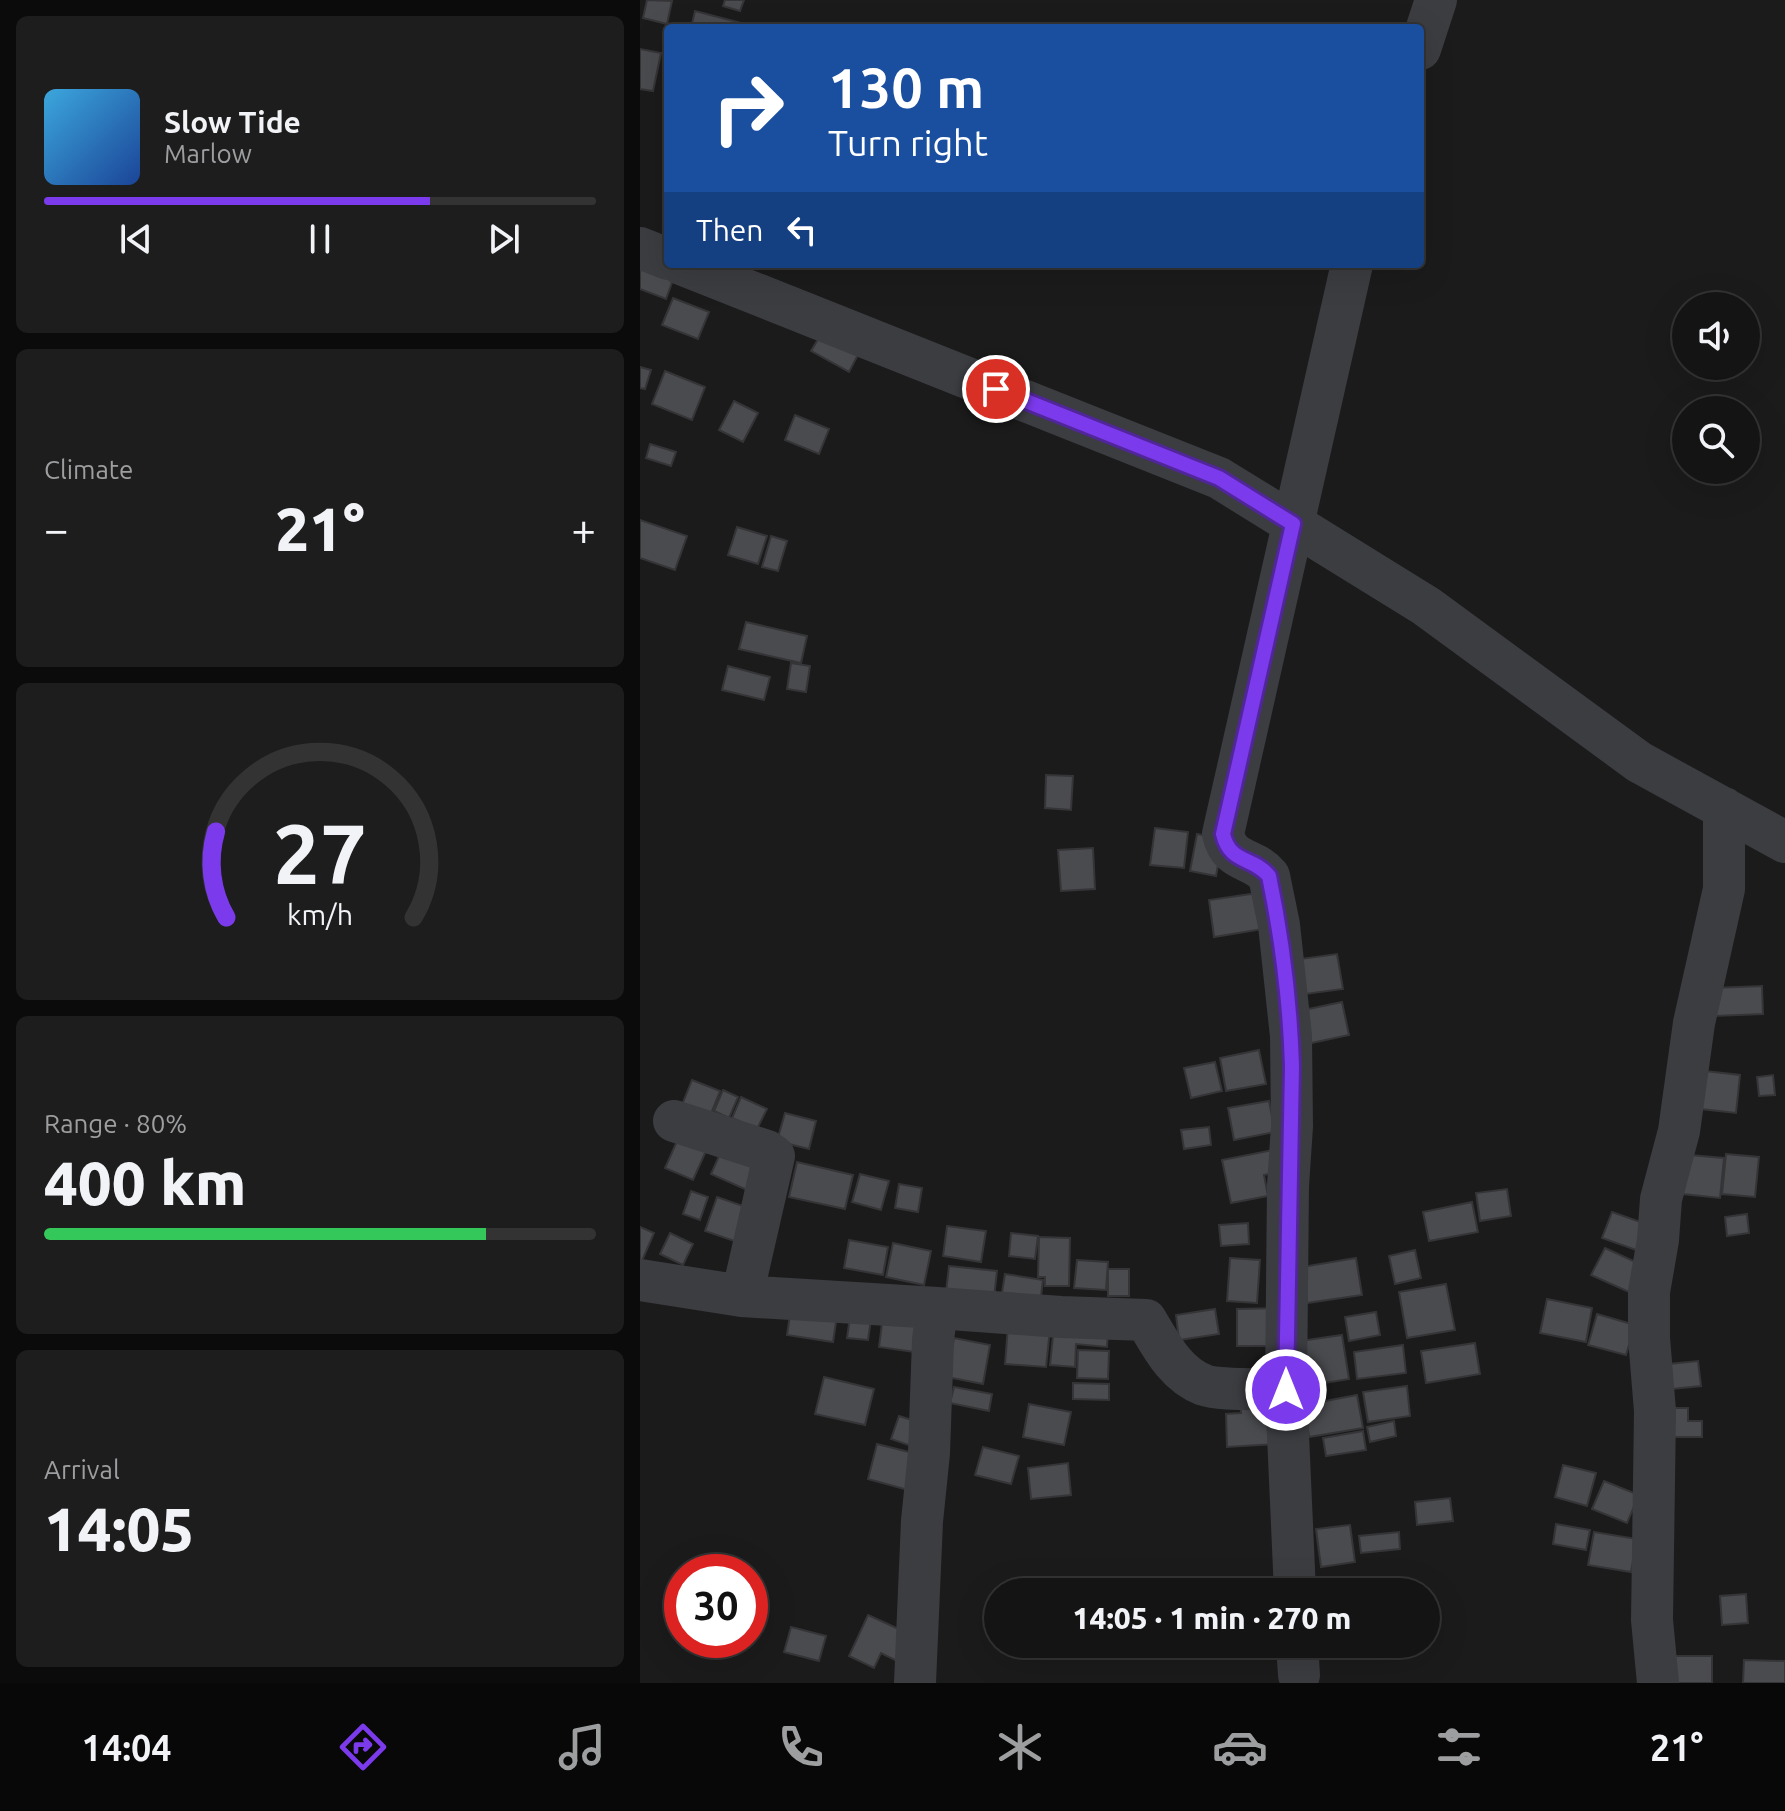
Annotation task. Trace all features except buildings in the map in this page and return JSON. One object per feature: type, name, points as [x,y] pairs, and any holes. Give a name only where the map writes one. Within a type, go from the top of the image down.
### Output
[{"type":"street","points":[[1424,37],[1436,0]]},
{"type":"street","points":[[640,248],[664,257]]},
{"type":"street","points":[[691,268],[1219,478],[1426,606],[1639,762],[1785,842]]},
{"type":"street","points":[[1294,1578],[1286,1390],[1291,1036],[1279,925],[1269,876],[1264,870],[1232,853],[1226,847],[1223,834],[1351,268]]},
{"type":"street","points":[[1658,1683],[1652,1620],[1655,1411],[1649,1292],[1661,1199],[1679,1131],[1694,1023],[1724,889],[1724,808]]},
{"type":"street","points":[[674,1121],[767,1151],[774,1156],[742,1296]]},
{"type":"street","points":[[640,1280],[742,1296],[1146,1320],[1163,1350],[1181,1370],[1205,1385],[1286,1390]]},
{"type":"street","points":[[915,1683],[922,1521],[937,1308]]},
{"type":"route","points":[[996,389],[1219,478],[1293,524],[1223,834],[1226,847],[1232,853],[1264,870],[1269,876],[1279,925],[1292,1066],[1286,1390]]}]
